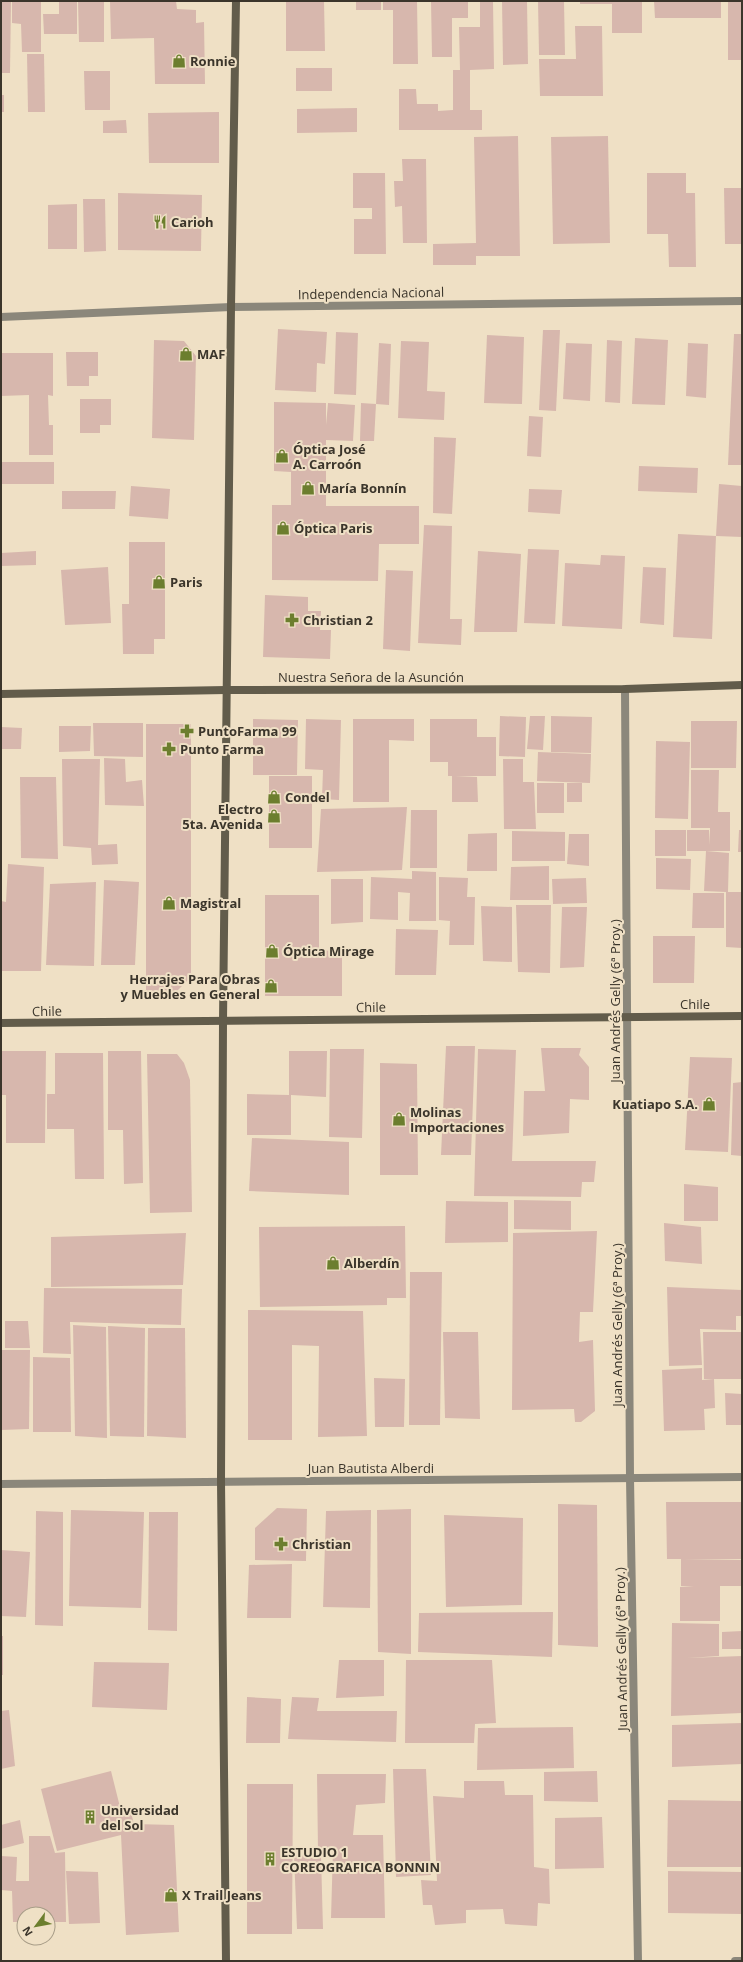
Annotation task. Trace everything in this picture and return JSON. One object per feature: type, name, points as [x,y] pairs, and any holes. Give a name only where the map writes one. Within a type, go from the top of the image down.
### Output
[{"type":"main road","points":[[226,1961],[220,1481],[226,690],[236,1]]},
{"type":"main road","name":"Nuestra Señora de la Asunción","points":[[1,694],[226,690],[625,689],[742,685]]},
{"type":"main road","name":"Chile","points":[[1,1023],[742,1016]]},
{"type":"street","name":"Independencia Nacional","points":[[1,317],[231,307],[742,301]]},
{"type":"street","name":"Juan Andrés Gelly (6ª Proy.)","points":[[625,689],[630,1478],[638,1961]]},
{"type":"street","name":"Juan Bautista Alberdi","points":[[1,1484],[742,1477]]},
{"type":"street","points":[[735,1961],[742,1961]]},
{"type":"building","points":[[1,1],[11,1],[10,73],[1,73]]},
{"type":"building","points":[[12,1],[41,1],[41,52],[22,52],[21,24],[12,23]]},
{"type":"building","points":[[59,1],[77,1],[77,34],[44,34],[43,14],[59,14]]},
{"type":"building","points":[[78,1],[104,1],[104,42],[79,42]]},
{"type":"building","name":"Ronnie","points":[[110,1],[176,1],[177,9],[196,10],[196,23],[204,22],[205,84],[155,84],[154,38],[111,39]]},
{"type":"building","points":[[286,1],[324,1],[325,51],[286,51]]},
{"type":"building","points":[[356,1],[381,1],[381,10],[356,10]]},
{"type":"building","points":[[383,1],[417,1],[418,64],[393,64],[393,10],[383,10]]},
{"type":"building","points":[[431,1],[468,1],[468,18],[452,18],[452,57],[432,57]]},
{"type":"building","points":[[480,1],[493,1],[494,69],[470,70],[470,110],[482,110],[482,130],[399,130],[399,89],[416,89],[417,104],[438,104],[438,111],[453,110],[453,70],[460,70],[459,27],[480,27]]},
{"type":"building","points":[[502,1],[527,1],[528,64],[503,65]]},
{"type":"building","points":[[538,1],[564,1],[565,55],[539,55]]},
{"type":"building","points":[[580,1],[642,1],[642,33],[612,33],[612,4],[580,4]]},
{"type":"building","points":[[654,1],[721,1],[721,18],[655,18]]},
{"type":"building","points":[[728,1],[742,1],[742,60],[728,60]]},
{"type":"building","points":[[575,26],[602,26],[603,96],[540,96],[539,59],[576,59]]},
{"type":"building","points":[[27,54],[44,54],[45,112],[28,112]]},
{"type":"building","points":[[296,68],[332,68],[332,91],[296,91]]},
{"type":"building","points":[[84,71],[110,71],[110,110],[85,110]]},
{"type":"building","points":[[1,95],[4,95],[4,112],[1,112]]},
{"type":"building","points":[[357,108],[357,132],[297,133],[297,109]]},
{"type":"building","points":[[219,112],[219,163],[149,163],[148,113]]},
{"type":"building","points":[[126,120],[127,133],[103,133],[103,121]]},
{"type":"building","points":[[518,136],[520,256],[476,256],[476,265],[433,265],[433,244],[476,243],[474,137]]},
{"type":"building","points":[[608,136],[610,243],[553,244],[551,137]]},
{"type":"building","points":[[402,159],[426,159],[427,243],[403,243],[402,206],[395,207],[394,181],[403,181]]},
{"type":"building","points":[[353,173],[385,173],[386,254],[354,254],[354,219],[372,219],[372,208],[353,208]]},
{"type":"building","points":[[647,173],[686,173],[686,193],[695,193],[696,267],[669,267],[668,234],[647,234]]},
{"type":"building","points":[[724,188],[742,188],[742,244],[725,244]]},
{"type":"building","name":"Carioh","points":[[118,193],[202,195],[201,251],[118,250]]},
{"type":"building","points":[[83,199],[105,199],[106,251],[84,252]]},
{"type":"building","points":[[77,204],[77,249],[48,249],[48,205]]},
{"type":"building","points":[[278,329],[327,332],[325,364],[317,363],[316,392],[275,390]]},
{"type":"building","points":[[543,330],[560,330],[556,411],[539,410]]},
{"type":"building","points":[[336,332],[358,333],[356,395],[334,394]]},
{"type":"building","points":[[734,334],[742,334],[742,465],[728,465]]},
{"type":"building","points":[[487,335],[524,337],[522,404],[484,403]]},
{"type":"building","points":[[635,338],[668,340],[665,405],[632,404]]},
{"type":"building","points":[[154,340],[184,341],[196,356],[194,440],[152,438]]},
{"type":"building","points":[[607,340],[622,341],[620,403],[605,402]]},
{"type":"building","points":[[401,341],[429,342],[427,391],[445,392],[444,420],[398,418]]},
{"type":"building","points":[[379,343],[391,344],[389,405],[376,404]]},
{"type":"building","points":[[566,343],[592,344],[590,401],[563,399]]},
{"type":"building","points":[[688,343],[708,344],[706,398],[686,396]]},
{"type":"building","points":[[66,352],[98,352],[98,376],[89,376],[89,386],[67,386]]},
{"type":"building","points":[[1,353],[53,353],[53,396],[48,395],[49,425],[53,425],[53,455],[29,455],[29,395],[1,396]]},
{"type":"building","points":[[80,399],[111,399],[111,425],[100,425],[100,433],[80,433]]},
{"type":"building","points":[[274,402],[326,403],[326,425],[328,403],[355,405],[353,441],[326,440],[326,506],[419,506],[419,544],[379,544],[378,581],[272,580],[272,505],[291,505],[291,472],[274,471]]},
{"type":"building","points":[[361,403],[376,404],[374,441],[360,441]]},
{"type":"building","points":[[529,416],[543,417],[541,457],[527,456]]},
{"type":"building","points":[[434,437],[456,438],[452,514],[433,513]]},
{"type":"building","points":[[1,462],[54,462],[54,484],[1,484]]},
{"type":"building","points":[[639,466],[698,468],[697,493],[638,491]]},
{"type":"building","points":[[719,484],[742,486],[742,537],[716,536]]},
{"type":"building","points":[[131,486],[170,489],[168,519],[129,516]]},
{"type":"building","points":[[529,489],[562,490],[560,514],[528,512]]},
{"type":"building","points":[[62,491],[116,491],[115,509],[62,509]]},
{"type":"building","points":[[424,525],[452,526],[450,619],[462,619],[461,645],[418,643]]},
{"type":"building","points":[[678,534],[716,536],[712,639],[673,637]]},
{"type":"building","points":[[129,542],[165,542],[165,639],[154,639],[154,654],[123,654],[122,604],[129,604]]},
{"type":"building","points":[[528,549],[559,550],[555,624],[524,623]]},
{"type":"building","points":[[36,551],[36,565],[1,566],[1,553]]},
{"type":"building","points":[[478,551],[521,554],[517,632],[474,632]]},
{"type":"building","points":[[601,555],[625,556],[622,629],[562,626],[565,563],[600,565]]},
{"type":"building","points":[[108,567],[111,623],[65,625],[61,570]]},
{"type":"building","points":[[643,567],[666,568],[664,625],[640,623]]},
{"type":"building","points":[[386,570],[413,571],[410,651],[383,649]]},
{"type":"building","name":"Christian 2","points":[[265,595],[308,597],[308,611],[321,611],[320,630],[331,630],[330,659],[263,657]]},
{"type":"building","points":[[500,716],[526,717],[525,757],[499,756]]},
{"type":"building","points":[[530,716],[545,716],[543,750],[527,749]]},
{"type":"building","points":[[551,716],[592,717],[591,753],[551,752]]},
{"type":"building","points":[[253,719],[298,720],[297,775],[253,775]]},
{"type":"building","points":[[306,719],[341,720],[339,800],[322,799],[323,770],[305,769]]},
{"type":"building","points":[[353,719],[414,719],[414,741],[389,740],[389,802],[353,802]]},
{"type":"building","points":[[430,719],[477,719],[477,737],[496,737],[496,776],[455,776],[477,777],[478,802],[452,802],[452,776],[448,776],[448,762],[430,762]]},
{"type":"building","points":[[691,721],[737,721],[736,768],[691,768]]},
{"type":"building","points":[[93,723],[143,723],[143,757],[94,756]]},
{"type":"building","points":[[146,724],[191,724],[191,977],[175,993],[146,993]]},
{"type":"building","points":[[59,726],[91,726],[90,751],[59,752]]},
{"type":"building","points":[[1,727],[22,728],[21,749],[1,749]]},
{"type":"building","points":[[656,741],[690,742],[688,819],[655,818]]},
{"type":"building","points":[[538,752],[591,754],[590,783],[537,781]]},
{"type":"building","points":[[104,758],[125,759],[126,782],[142,780],[144,806],[105,805]]},
{"type":"building","points":[[62,759],[100,759],[98,845],[117,844],[118,864],[92,865],[91,848],[63,846]]},
{"type":"building","points":[[503,759],[523,759],[523,782],[534,782],[536,829],[504,829]]},
{"type":"building","points":[[691,770],[719,770],[718,812],[730,812],[730,851],[687,851],[687,830],[709,830],[710,845],[710,828],[691,828]]},
{"type":"building","points":[[269,776],[312,776],[312,848],[269,848]]},
{"type":"building","points":[[20,777],[56,777],[58,859],[21,858]]},
{"type":"building","points":[[537,783],[564,783],[564,813],[537,813]]},
{"type":"building","points":[[567,783],[582,783],[582,802],[567,802]]},
{"type":"building","points":[[407,807],[402,870],[317,872],[321,809]]},
{"type":"building","points":[[411,810],[437,810],[437,868],[410,868]]},
{"type":"building","points":[[655,830],[686,830],[686,856],[655,856]]},
{"type":"building","points":[[739,830],[742,830],[742,852],[738,852]]},
{"type":"building","points":[[512,831],[565,832],[565,861],[512,861]]},
{"type":"building","points":[[497,833],[497,871],[467,871],[468,834]]},
{"type":"building","points":[[569,834],[589,834],[589,866],[567,864]]},
{"type":"building","points":[[706,851],[729,853],[728,892],[742,892],[742,948],[726,947],[726,892],[704,891]]},
{"type":"building","points":[[656,858],[691,859],[690,890],[656,889]]},
{"type":"building","points":[[8,864],[44,867],[41,971],[1,971],[1,901],[6,902]]},
{"type":"building","points":[[549,866],[549,900],[510,900],[511,867]]},
{"type":"building","points":[[412,871],[436,872],[436,921],[409,921],[410,893],[398,892],[398,920],[370,919],[371,877],[412,879]]},
{"type":"building","points":[[439,877],[468,878],[467,897],[475,897],[474,945],[449,945],[450,921],[439,920]]},
{"type":"building","points":[[586,878],[587,903],[553,904],[552,879]]},
{"type":"building","points":[[331,879],[363,879],[363,922],[331,924]]},
{"type":"building","points":[[104,880],[139,882],[135,965],[101,965]]},
{"type":"building","points":[[96,882],[94,966],[46,965],[50,884]]},
{"type":"building","points":[[693,893],[724,893],[724,928],[692,928]]},
{"type":"building","points":[[265,895],[319,895],[319,951],[342,950],[342,996],[265,996]]},
{"type":"building","points":[[516,905],[551,905],[550,973],[518,972]]},
{"type":"building","points":[[481,906],[512,907],[512,962],[483,961]]},
{"type":"building","points":[[562,907],[587,907],[584,967],[560,968]]},
{"type":"building","points":[[396,929],[438,930],[436,975],[395,975]]},
{"type":"building","points":[[653,936],[695,936],[694,983],[653,983]]},
{"type":"building","points":[[446,1046],[475,1046],[471,1155],[441,1155]]},
{"type":"building","points":[[541,1048],[581,1048],[579,1055],[589,1067],[589,1100],[570,1099],[569,1133],[523,1136],[524,1091],[545,1091]]},
{"type":"building","points":[[330,1049],[364,1049],[362,1138],[329,1137]]},
{"type":"building","points":[[478,1049],[516,1050],[512,1161],[596,1161],[594,1182],[582,1182],[581,1197],[474,1196]]},
{"type":"building","points":[[1,1051],[46,1051],[45,1143],[6,1143],[6,1095],[1,1095]]},
{"type":"building","points":[[108,1051],[141,1051],[143,1183],[124,1184],[123,1130],[108,1130]]},
{"type":"building","points":[[289,1051],[327,1051],[326,1097],[291,1095],[291,1135],[247,1135],[247,1094],[289,1095]]},
{"type":"building","points":[[55,1053],[103,1053],[104,1179],[75,1179],[74,1129],[47,1129],[47,1094],[55,1094]]},
{"type":"building","points":[[147,1054],[177,1054],[184,1063],[190,1080],[192,1212],[150,1213]]},
{"type":"building","name":"Kuatiapo S.A.","points":[[690,1057],[732,1058],[728,1152],[685,1150]]},
{"type":"building","name":"Molinas Importaciones","points":[[380,1063],[417,1064],[418,1175],[380,1175]]},
{"type":"building","points":[[742,1082],[742,1156],[731,1155],[733,1083]]},
{"type":"building","points":[[252,1138],[349,1142],[349,1195],[249,1191]]},
{"type":"building","points":[[684,1184],[718,1187],[718,1221],[684,1221]]},
{"type":"building","points":[[514,1200],[571,1201],[571,1230],[514,1229]]},
{"type":"building","points":[[446,1201],[508,1202],[508,1242],[445,1243]]},
{"type":"building","points":[[664,1223],[701,1227],[702,1264],[665,1261]]},
{"type":"building","name":"Alberdín","points":[[405,1226],[406,1298],[387,1298],[387,1305],[260,1307],[259,1227]]},
{"type":"building","points":[[597,1231],[593,1312],[580,1312],[579,1342],[593,1340],[595,1411],[581,1422],[575,1422],[574,1409],[512,1410],[513,1233]]},
{"type":"building","points":[[186,1233],[183,1285],[51,1287],[51,1237]]},
{"type":"building","points":[[410,1272],[442,1272],[440,1425],[409,1425]]},
{"type":"building","points":[[667,1287],[742,1290],[742,1316],[736,1316],[736,1330],[700,1329],[702,1365],[669,1366]]},
{"type":"building","points":[[44,1288],[182,1289],[181,1325],[70,1322],[71,1354],[43,1353]]},
{"type":"building","points":[[248,1310],[363,1311],[367,1436],[318,1437],[319,1346],[292,1345],[292,1440],[248,1440]]},
{"type":"building","points":[[5,1321],[28,1321],[30,1348],[5,1348]]},
{"type":"building","points":[[73,1325],[106,1327],[107,1438],[75,1436]]},
{"type":"building","points":[[108,1326],[145,1328],[144,1437],[110,1436]]},
{"type":"building","points":[[148,1328],[185,1328],[186,1438],[147,1436]]},
{"type":"building","points":[[443,1332],[478,1332],[480,1419],[445,1418]]},
{"type":"building","points":[[703,1332],[742,1332],[742,1379],[704,1379]]},
{"type":"building","points":[[1,1350],[30,1350],[29,1429],[1,1430]]},
{"type":"building","points":[[33,1357],[70,1358],[71,1432],[33,1432]]},
{"type":"building","points":[[702,1368],[702,1380],[714,1379],[715,1408],[704,1409],[705,1430],[664,1431],[662,1370]]},
{"type":"building","points":[[374,1378],[405,1379],[404,1427],[375,1427]]},
{"type":"building","points":[[725,1393],[742,1394],[742,1425],[726,1425]]},
{"type":"building","points":[[666,1502],[742,1502],[742,1559],[684,1559],[742,1560],[742,1586],[720,1586],[720,1621],[680,1621],[680,1587],[694,1586],[681,1586],[681,1559],[667,1559]]},
{"type":"building","points":[[558,1504],[597,1505],[598,1647],[558,1645]]},
{"type":"building","name":"Christian","points":[[277,1508],[307,1509],[306,1561],[255,1560],[255,1528]]},
{"type":"building","points":[[411,1509],[411,1654],[378,1652],[377,1510]]},
{"type":"building","points":[[71,1510],[144,1512],[141,1608],[69,1606]]},
{"type":"building","points":[[371,1510],[370,1608],[323,1607],[326,1511]]},
{"type":"building","points":[[36,1511],[63,1512],[63,1626],[35,1625]]},
{"type":"building","points":[[149,1512],[178,1512],[177,1631],[148,1630]]},
{"type":"building","points":[[444,1515],[523,1518],[522,1605],[446,1607]]},
{"type":"building","points":[[1,1550],[30,1552],[26,1617],[1,1616]]},
{"type":"building","points":[[292,1564],[291,1618],[247,1618],[249,1565]]},
{"type":"building","points":[[553,1612],[552,1657],[418,1652],[419,1613]]},
{"type":"building","points":[[672,1623],[719,1624],[719,1656],[687,1658],[742,1656],[742,1713],[671,1716]]},
{"type":"building","points":[[742,1631],[742,1649],[722,1649],[722,1632]]},
{"type":"building","points":[[1,1636],[3,1636],[3,1675],[1,1675]]},
{"type":"building","points":[[339,1660],[384,1660],[384,1696],[336,1698]]},
{"type":"building","points":[[406,1660],[492,1660],[496,1723],[475,1724],[474,1743],[405,1743]]},
{"type":"building","points":[[94,1662],[169,1663],[167,1710],[92,1707]]},
{"type":"building","points":[[247,1697],[281,1699],[280,1743],[246,1743]]},
{"type":"building","points":[[292,1697],[319,1698],[317,1711],[397,1711],[396,1742],[288,1739]]},
{"type":"building","points":[[9,1710],[15,1766],[1,1769],[1,1711]]},
{"type":"building","points":[[742,1723],[742,1764],[672,1767],[672,1725]]},
{"type":"building","points":[[573,1727],[574,1768],[477,1770],[478,1728]]},
{"type":"building","points":[[393,1769],[426,1769],[431,1875],[396,1877]]},
{"type":"building","points":[[111,1771],[121,1811],[130,1809],[134,1824],[174,1825],[179,1932],[126,1935],[121,1835],[57,1851],[41,1789]]},
{"type":"building","points":[[597,1771],[598,1802],[544,1801],[544,1772]]},
{"type":"building","points":[[317,1774],[386,1774],[385,1803],[356,1805],[353,1835],[383,1835],[385,1918],[331,1918],[333,1849],[318,1850]]},
{"type":"building","points":[[464,1781],[504,1781],[505,1795],[533,1795],[534,1867],[549,1869],[550,1904],[538,1903],[537,1926],[505,1924],[503,1909],[466,1910],[466,1923],[435,1925],[432,1905],[423,1905],[421,1880],[437,1881],[433,1796],[464,1798]]},
{"type":"building","name":"ESTUDIO 1 COREOGRAFICA BONNIN","points":[[247,1784],[293,1784],[292,1934],[247,1934]]},
{"type":"building","points":[[668,1800],[742,1801],[742,1867],[667,1867]]},
{"type":"building","points":[[602,1817],[604,1868],[555,1869],[555,1818]]},
{"type":"building","points":[[20,1820],[24,1843],[1,1849],[1,1825]]},
{"type":"building","points":[[29,1836],[50,1836],[55,1853],[65,1852],[66,1922],[56,1922],[56,1906],[16,1906],[16,1922],[13,1922],[12,1891],[1,1890],[1,1856],[17,1857],[16,1881],[29,1881]]},
{"type":"building","points":[[294,1855],[321,1856],[323,1929],[297,1929]]},
{"type":"building","points":[[66,1871],[98,1872],[100,1923],[69,1924]]},
{"type":"building","points":[[668,1871],[742,1872],[742,1914],[668,1913]]},
{"type":"place","name":"Ronnie","points":[[179,61]]},
{"type":"place","name":"Carioh","points":[[160,222]]},
{"type":"place","name":"MAF","points":[[186,354]]},
{"type":"place","name":"Óptica José A. Carroón","points":[[282,456]]},
{"type":"place","name":"María Bonnín","points":[[308,488]]},
{"type":"place","name":"Óptica Paris","points":[[283,528]]},
{"type":"place","name":"Paris","points":[[159,582]]},
{"type":"place","name":"Christian 2","points":[[292,620]]},
{"type":"place","name":"PuntoFarma 99","points":[[187,731]]},
{"type":"place","name":"Punto Farma","points":[[169,749]]},
{"type":"place","name":"Condel","points":[[274,797]]},
{"type":"place","name":"Electro 5ta. Avenida","points":[[274,816]]},
{"type":"place","name":"Magistral","points":[[169,903]]},
{"type":"place","name":"Óptica Mirage","points":[[272,951]]},
{"type":"place","name":"Herrajes Para Obras y Muebles en General","points":[[271,986]]},
{"type":"place","name":"Kuatiapo S.A.","points":[[709,1104]]},
{"type":"place","name":"Molinas Importaciones","points":[[399,1119]]},
{"type":"place","name":"Alberdín","points":[[333,1263]]},
{"type":"place","name":"Christian","points":[[281,1544]]},
{"type":"place","name":"Universidad del Sol","points":[[90,1817]]},
{"type":"place","name":"ESTUDIO 1 COREOGRAFICA BONNIN","points":[[270,1859]]},
{"type":"place","name":"X Trail Jeans","points":[[171,1895]]}]
